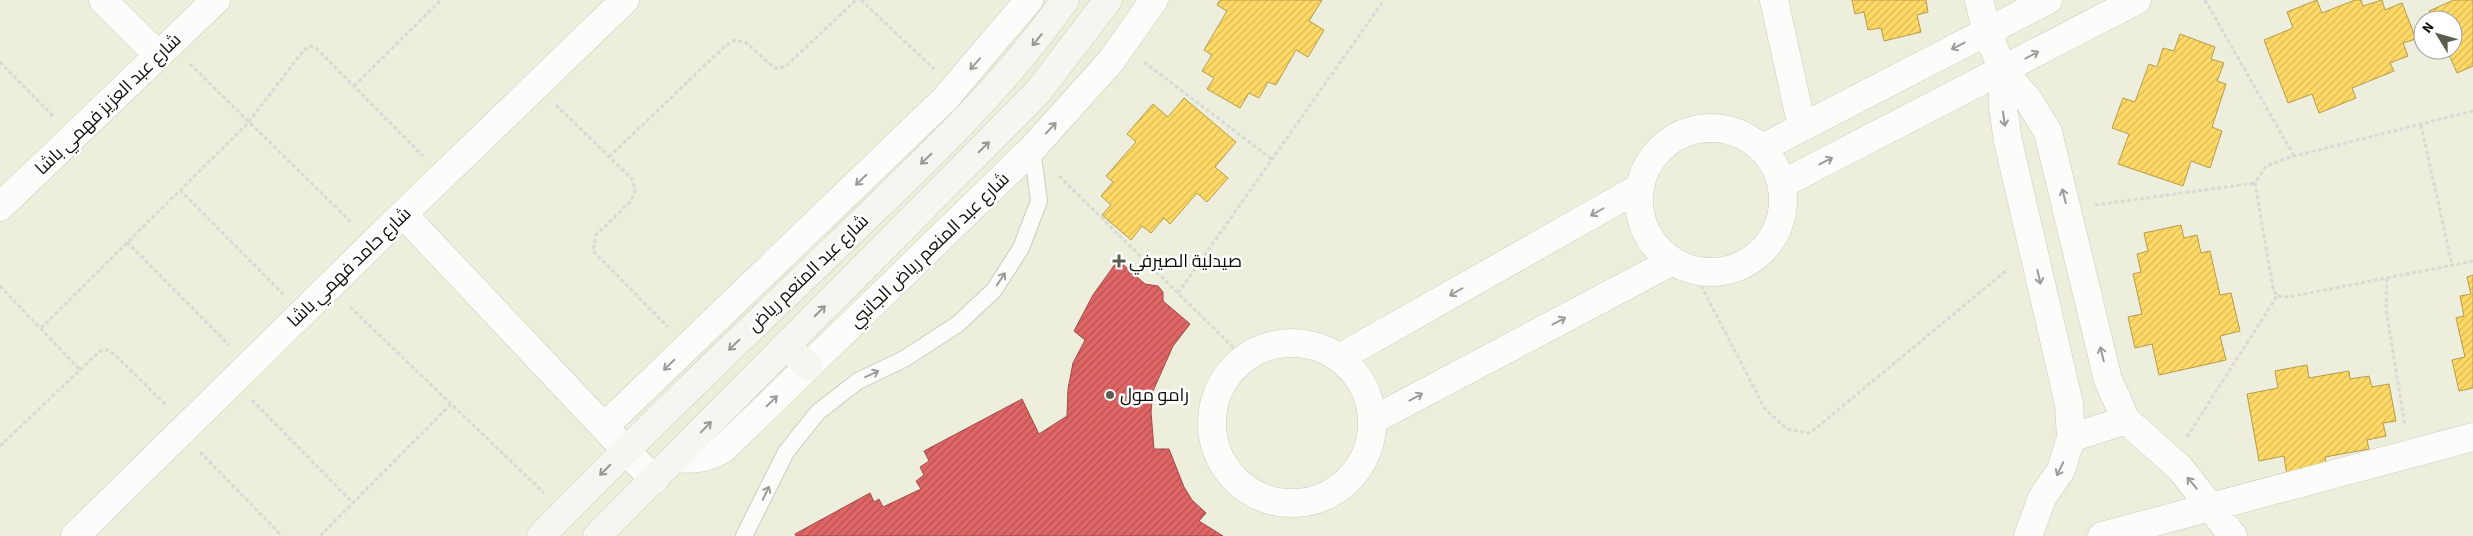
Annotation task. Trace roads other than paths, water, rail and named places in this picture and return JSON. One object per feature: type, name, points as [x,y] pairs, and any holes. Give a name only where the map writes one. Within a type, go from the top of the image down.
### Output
[{"type":"street","points":[[103,0],[164,50]]},
{"type":"street","name":"شارع عبد العزيز فهمي باشا","points":[[0,207],[216,0]]},
{"type":"street","name":"شارع حامد فهمي باشا","points":[[75,536],[443,175],[626,0]]},
{"type":"street","points":[[604,428],[949,94],[1029,0]]},
{"type":"street","name":"شارع عبد المنعم رياض","points":[[541,536],[625,450],[966,121],[1038,38],[1065,0]]},
{"type":"street","name":"شارع عبد المنعم رياض","points":[[597,536],[1037,93],[1108,0]]},
{"type":"street","name":"شارع عبد المنعم رياض الجانبي","points":[[675,458],[692,460],[709,457],[723,449],[1032,149],[1070,108],[1122,46],[1154,0]]},
{"type":"street","points":[[1774,0],[1802,127]]},
{"type":"street","points":[[1979,0],[1987,32],[2003,70],[2029,101],[2048,132],[2108,380],[2126,420],[2172,461],[2212,507],[2233,536]]},
{"type":"street","points":[[1762,148],[2048,0]]},
{"type":"street","points":[[1782,184],[2137,0]]},
{"type":"street","points":[[2003,70],[2003,108],[2008,142],[2069,404],[2071,438],[2061,470],[2042,498],[2028,536]]},
{"type":"street","points":[[949,94],[966,121]]},
{"type":"street","points":[[1699,128],[1722,128],[1743,135],[1762,148],[1774,164],[1782,184],[1784,208],[1777,232],[1762,252],[1742,266],[1718,273],[1682,267],[1655,248],[1644,230],[1639,209],[1639,188],[1646,167],[1660,149],[1678,136],[1699,128]]},
{"type":"street","points":[[1340,358],[1639,188]]},
{"type":"street","points":[[403,214],[654,480]]},
{"type":"street","points":[[1373,420],[1682,267]]},
{"type":"street","points":[[1291,342],[1316,346],[1340,358],[1357,375],[1368,396],[1373,420],[1370,446],[1359,469],[1341,488],[1319,500],[1294,505],[1269,501],[1246,490],[1227,473],[1215,450],[1211,425],[1214,400],[1226,377],[1244,358],[1266,347],[1291,342]]},
{"type":"street","points":[[785,346],[809,366]]},
{"type":"street","points":[[2071,438],[2126,420]]},
{"type":"street","points":[[2102,536],[2473,437]]},
{"type":"lane","points":[[744,536],[786,452],[818,412],[858,381],[904,359],[958,324],[994,290],[1021,248],[1039,201],[1032,149]]},
{"type":"place","name":"صيدلية الصيرفي","points":[[1119,261]]},
{"type":"place","name":"رامو مول","points":[[1110,395]]}]
